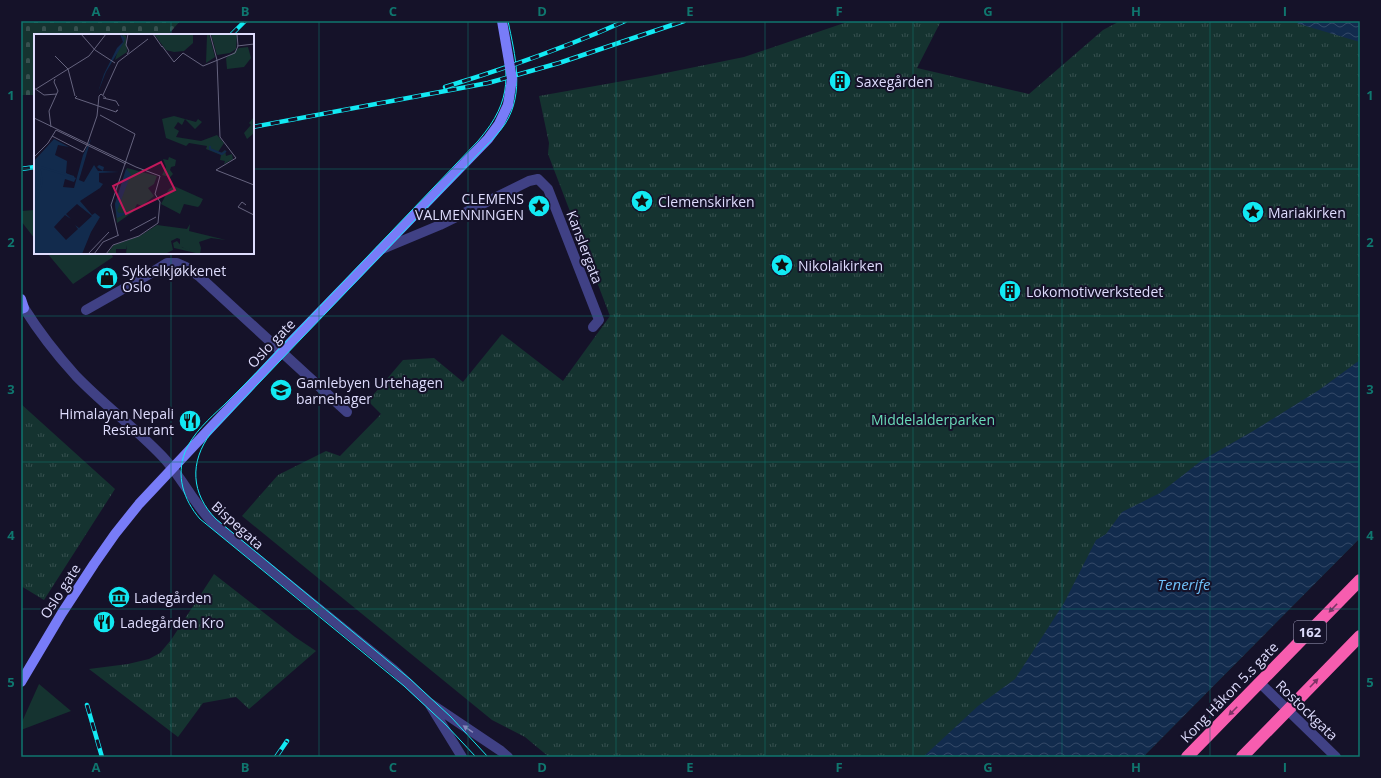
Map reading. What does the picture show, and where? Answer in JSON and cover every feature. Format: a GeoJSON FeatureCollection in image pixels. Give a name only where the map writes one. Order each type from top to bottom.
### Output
{"type":"FeatureCollection","features":[{"type":"Feature","properties":{"kind":"highway","name":"Kong Håkon 5.s gate"},"geometry":{"type":"LineString","coordinates":[[1187,757],[1360,580]]}},
{"type":"Feature","properties":{"kind":"highway","name":"162"},"geometry":{"type":"LineString","coordinates":[[1242,757],[1360,636]]}},
{"type":"Feature","properties":{"kind":"street","name":"Oslo gate"},"geometry":{"type":"LineString","coordinates":[[21,682],[62,612],[115,534],[139,504],[172,467],[281,353],[488,139],[503,117],[508,105],[512,79],[502,21]]}},
{"type":"Feature","properties":{"kind":"street","name":"Kanslergata"},"geometry":{"type":"LineString","coordinates":[[380,250],[440,225],[529,181],[538,179],[548,189],[590,298],[598,320],[593,327]]}},
{"type":"Feature","properties":{"kind":"street"},"geometry":{"type":"LineString","coordinates":[[86,310],[167,263],[177,263],[186,267],[200,277],[347,412]]}},
{"type":"Feature","properties":{"kind":"street","name":"Bispegata"},"geometry":{"type":"LineString","coordinates":[[22,305],[48,342],[77,376],[149,443],[172,467],[199,508],[213,523],[394,670],[428,702],[508,757]]}},
{"type":"Feature","properties":{"kind":"street","name":"Rostockgata"},"geometry":{"type":"LineString","coordinates":[[1260,683],[1336,757]]}},
{"type":"Feature","properties":{"kind":"street","name":"Bispegata"},"geometry":{"type":"LineString","coordinates":[[428,702],[462,757]]}},
{"type":"Feature","properties":{"kind":"green space"},"geometry":{"type":"Polygon","coordinates":[[[21,21],[180,21],[169,34],[34,34],[34,95],[21,95],[21,21]]]}},
{"type":"Feature","properties":{"kind":"green space","name":"Middelalderparken"},"geometry":{"type":"Polygon","coordinates":[[[850,21],[941,21],[917,68],[1029,94],[1103,30],[1120,21],[1360,21],[1360,538],[1143,757],[549,757],[525,737],[492,720],[242,516],[278,475],[326,451],[340,456],[381,414],[368,401],[403,360],[434,358],[463,382],[502,334],[563,381],[610,316],[548,154],[549,143],[539,96],[651,76],[744,57],[850,21]]]}},
{"type":"Feature","properties":{"kind":"green space"},"geometry":{"type":"Polygon","coordinates":[[[34,210],[34,238],[21,221],[21,211],[34,210]]]}},
{"type":"Feature","properties":{"kind":"green space"},"geometry":{"type":"Polygon","coordinates":[[[48,254],[112,254],[113,257],[73,284],[48,254]]]}},
{"type":"Feature","properties":{"kind":"green space"},"geometry":{"type":"Polygon","coordinates":[[[21,404],[115,489],[44,600],[21,586],[21,404]]]}},
{"type":"Feature","properties":{"kind":"green space"},"geometry":{"type":"Polygon","coordinates":[[[214,574],[295,637],[316,651],[249,709],[236,697],[203,703],[178,737],[89,669],[128,664],[149,659],[160,653],[171,640],[214,574]]]}},
{"type":"Feature","properties":{"kind":"green space"},"geometry":{"type":"Polygon","coordinates":[[[39,684],[71,711],[21,730],[21,724],[39,684]]]}},
{"type":"Feature","properties":{"kind":"water"},"geometry":{"type":"Polygon","coordinates":[[[1294,21],[1360,21],[1360,42],[1299,24],[1294,21]]]}},
{"type":"Feature","properties":{"kind":"water","name":"Tenerife"},"geometry":{"type":"Polygon","coordinates":[[[1360,360],[1360,538],[1143,757],[923,757],[978,706],[1015,679],[1064,603],[1096,540],[1106,534],[1122,512],[1160,493],[1201,461],[1319,390],[1360,360]]]}},
{"type":"Feature","properties":{"kind":"tram line"},"geometry":{"type":"LineString","coordinates":[[476,757],[446,725],[404,686],[200,519],[185,495],[181,478],[181,470],[182,461],[188,445],[202,427],[258,371],[423,199],[478,141],[490,126],[503,98],[506,84],[506,70],[498,21]]}},
{"type":"Feature","properties":{"kind":"tram line"},"geometry":{"type":"LineString","coordinates":[[488,757],[451,717],[410,679],[216,519],[202,499],[196,478],[196,466],[199,455],[211,433],[492,140],[505,124],[515,100],[517,87],[517,74],[508,21]]}},
{"type":"Feature","properties":{"kind":"railway"},"geometry":{"type":"LineString","coordinates":[[232,34],[245,21]]}},
{"type":"Feature","properties":{"kind":"railway"},"geometry":{"type":"LineString","coordinates":[[445,87],[536,57],[625,21]]}},
{"type":"Feature","properties":{"kind":"railway"},"geometry":{"type":"LineString","coordinates":[[254,127],[488,83],[559,63],[684,21]]}},
{"type":"Feature","properties":{"kind":"railway"},"geometry":{"type":"LineString","coordinates":[[21,169],[34,167]]}},
{"type":"Feature","properties":{"kind":"railway"},"geometry":{"type":"LineString","coordinates":[[87,705],[102,757]]}},
{"type":"Feature","properties":{"kind":"railway"},"geometry":{"type":"LineString","coordinates":[[276,757],[287,741]]}},
{"type":"Feature","properties":{"kind":"place","name":"Saxegården"},"geometry":{"type":"Point","coordinates":[840,81]}},
{"type":"Feature","properties":{"kind":"place","name":"Clemenskirken"},"geometry":{"type":"Point","coordinates":[642,201]}},
{"type":"Feature","properties":{"kind":"place","name":"CLEMENS VALMENNINGEN"},"geometry":{"type":"Point","coordinates":[539,206]}},
{"type":"Feature","properties":{"kind":"place","name":"Mariakirken"},"geometry":{"type":"Point","coordinates":[1253,212]}},
{"type":"Feature","properties":{"kind":"place","name":"Nikolaikirken"},"geometry":{"type":"Point","coordinates":[782,265]}},
{"type":"Feature","properties":{"kind":"place","name":"Sykkelkjøkkenet Oslo"},"geometry":{"type":"Point","coordinates":[107,278]}},
{"type":"Feature","properties":{"kind":"place","name":"Lokomotivverkstedet"},"geometry":{"type":"Point","coordinates":[1010,291]}},
{"type":"Feature","properties":{"kind":"place","name":"Gamlebyen Urtehagen barnehager"},"geometry":{"type":"Point","coordinates":[281,390]}},
{"type":"Feature","properties":{"kind":"place","name":"Himalayan Nepali Restaurant"},"geometry":{"type":"Point","coordinates":[190,421]}},
{"type":"Feature","properties":{"kind":"place","name":"Ladegården"},"geometry":{"type":"Point","coordinates":[119,597]}},
{"type":"Feature","properties":{"kind":"place","name":"Ladegården Kro"},"geometry":{"type":"Point","coordinates":[104,622]}}]}
